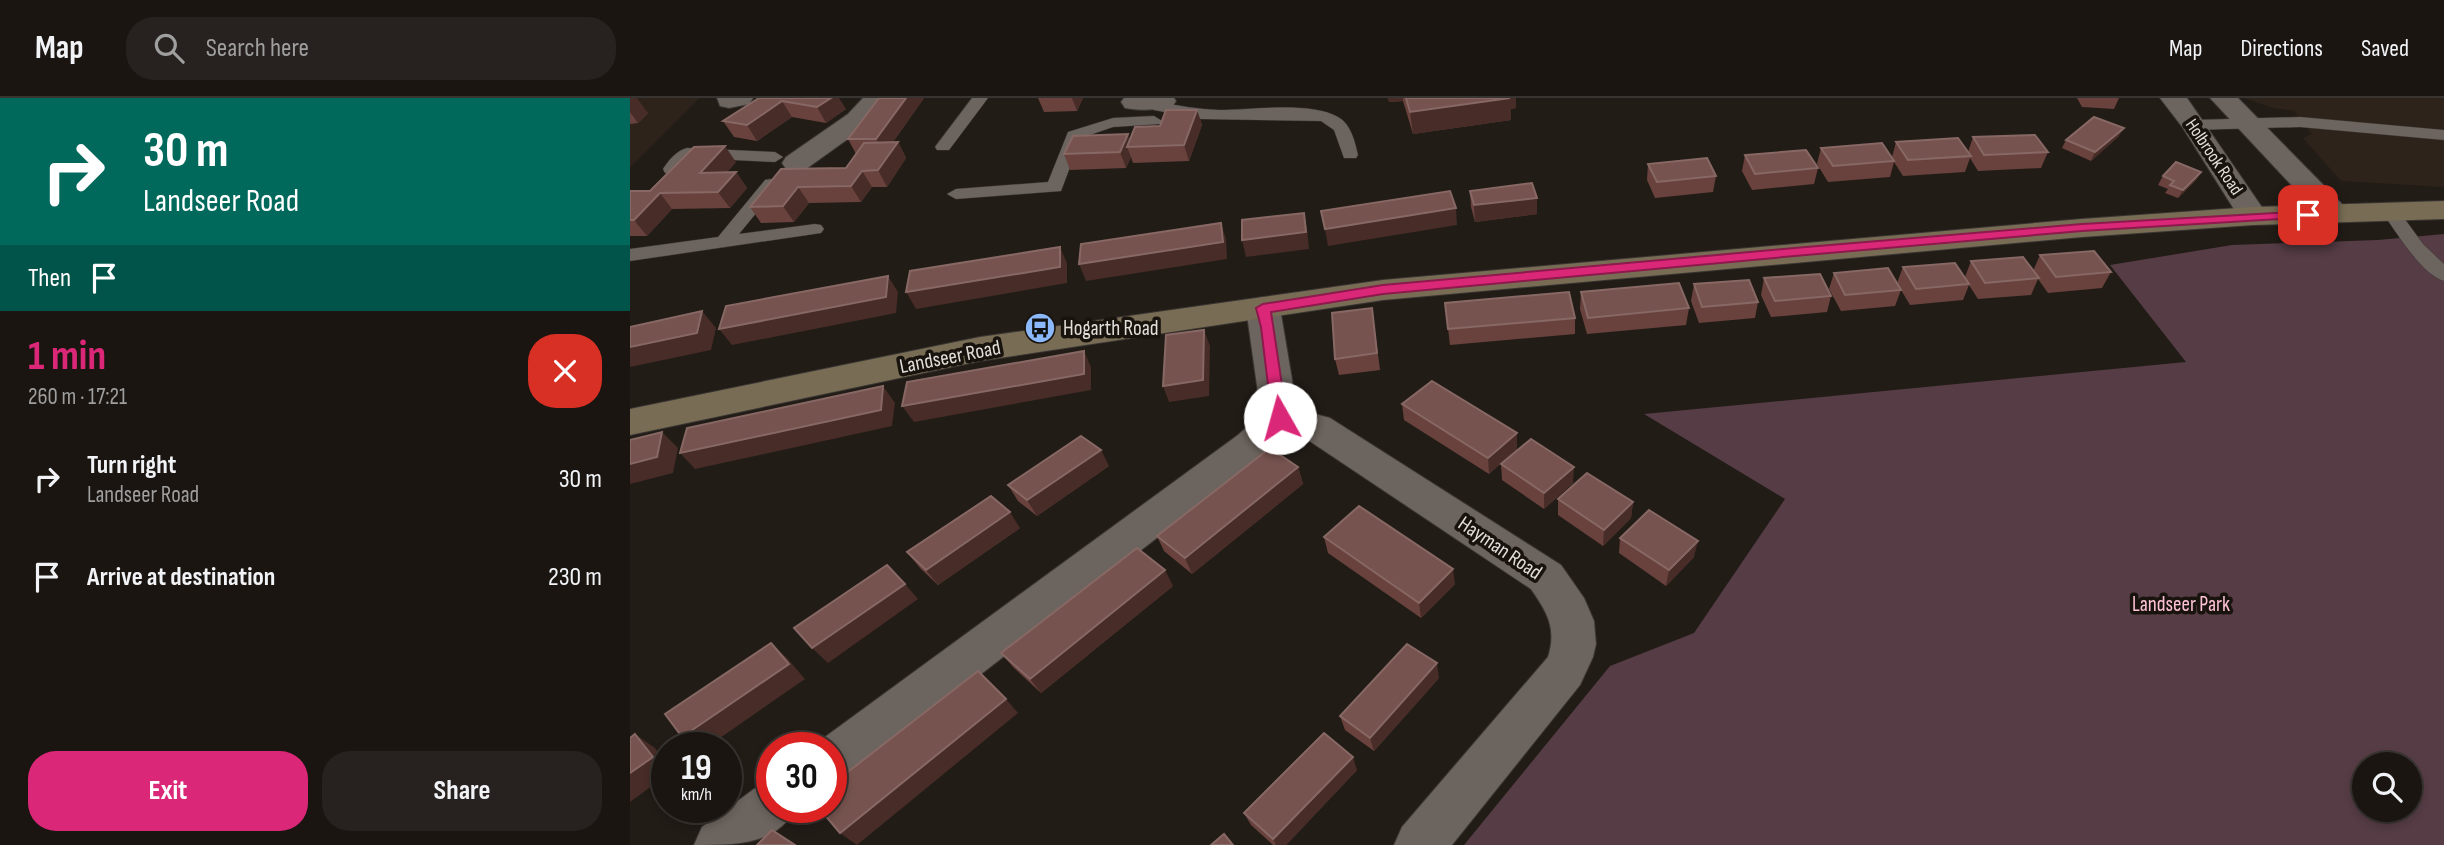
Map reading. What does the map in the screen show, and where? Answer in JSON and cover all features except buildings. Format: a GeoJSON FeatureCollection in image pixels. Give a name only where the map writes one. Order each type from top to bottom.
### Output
{"type":"FeatureCollection","features":[{"type":"Feature","properties":{"kind":"street"},"geometry":{"type":"LineString","coordinates":[[798,163],[857,120],[877,98]]}},
{"type":"Feature","properties":{"kind":"street","name":"Holbrook Road"},"geometry":{"type":"LineString","coordinates":[[2173,98],[2194,125],[2253,216]]}},
{"type":"Feature","properties":{"kind":"street","name":"Holbrook Road"},"geometry":{"type":"LineString","coordinates":[[2223,98],[2245,124],[2335,214]]}},
{"type":"Feature","properties":{"kind":"street","name":"Landseer Road"},"geometry":{"type":"LineString","coordinates":[[630,422],[980,349],[1383,290],[1868,246],[2253,216],[2444,210]]}},
{"type":"Feature","properties":{"kind":"street"},"geometry":{"type":"LineString","coordinates":[[847,749],[1251,445],[1280,418],[1263,308]]}},
{"type":"Feature","properties":{"kind":"street","name":"Hayman Road"},"geometry":{"type":"LineString","coordinates":[[1280,418],[1317,428],[1546,577],[1571,611],[1574,651],[1564,671],[1420,845]]}},
{"type":"Feature","properties":{"kind":"street"},"geometry":{"type":"LineString","coordinates":[[720,845],[756,818]]}},
{"type":"Feature","properties":{"kind":"lane"},"geometry":{"type":"LineString","coordinates":[[943,147],[980,98]]}},
{"type":"Feature","properties":{"kind":"lane"},"geometry":{"type":"LineString","coordinates":[[956,194],[1055,187],[1074,135],[1090,126],[1120,120],[1155,106],[1213,115],[1317,113],[1333,120],[1342,129],[1350,155]]}},
{"type":"Feature","properties":{"kind":"lane"},"geometry":{"type":"LineString","coordinates":[[2194,125],[2301,122],[2444,135]]}},
{"type":"Feature","properties":{"kind":"lane"},"geometry":{"type":"LineString","coordinates":[[671,169],[687,153],[798,163]]}},
{"type":"Feature","properties":{"kind":"lane"},"geometry":{"type":"LineString","coordinates":[[724,241],[777,177],[798,163]]}},
{"type":"Feature","properties":{"kind":"lane"},"geometry":{"type":"LineString","coordinates":[[2390,211],[2417,248],[2444,275]]}},
{"type":"Feature","properties":{"kind":"lane"},"geometry":{"type":"LineString","coordinates":[[630,255],[815,229]]}},
{"type":"Feature","properties":{"kind":"shaded area"},"geometry":{"type":"Polygon","coordinates":[[[630,98],[699,98],[630,167],[630,98]]]}},
{"type":"Feature","properties":{"kind":"shaded area"},"geometry":{"type":"Polygon","coordinates":[[[2244,98],[2444,98],[2444,187],[2341,181],[2303,138],[2312,134],[2294,111],[2273,108],[2244,98]]]}},
{"type":"Feature","properties":{"kind":"green space","name":"Landseer Park"},"geometry":{"type":"Polygon","coordinates":[[[2444,234],[2444,845],[1464,845],[1610,666],[1694,633],[1785,499],[1644,414],[2186,362],[2110,265],[2232,245],[2378,240],[2444,234]]]}},
{"type":"Feature","properties":{"kind":"place","name":"Hogarth Road"},"geometry":{"type":"Point","coordinates":[1040,328]}},
{"type":"Feature","properties":{"kind":"route"},"geometry":{"type":"LineString","coordinates":[[1280,418],[1263,308],[1383,290],[1806,251],[2082,228],[2253,216],[2308,215]]}}]}
